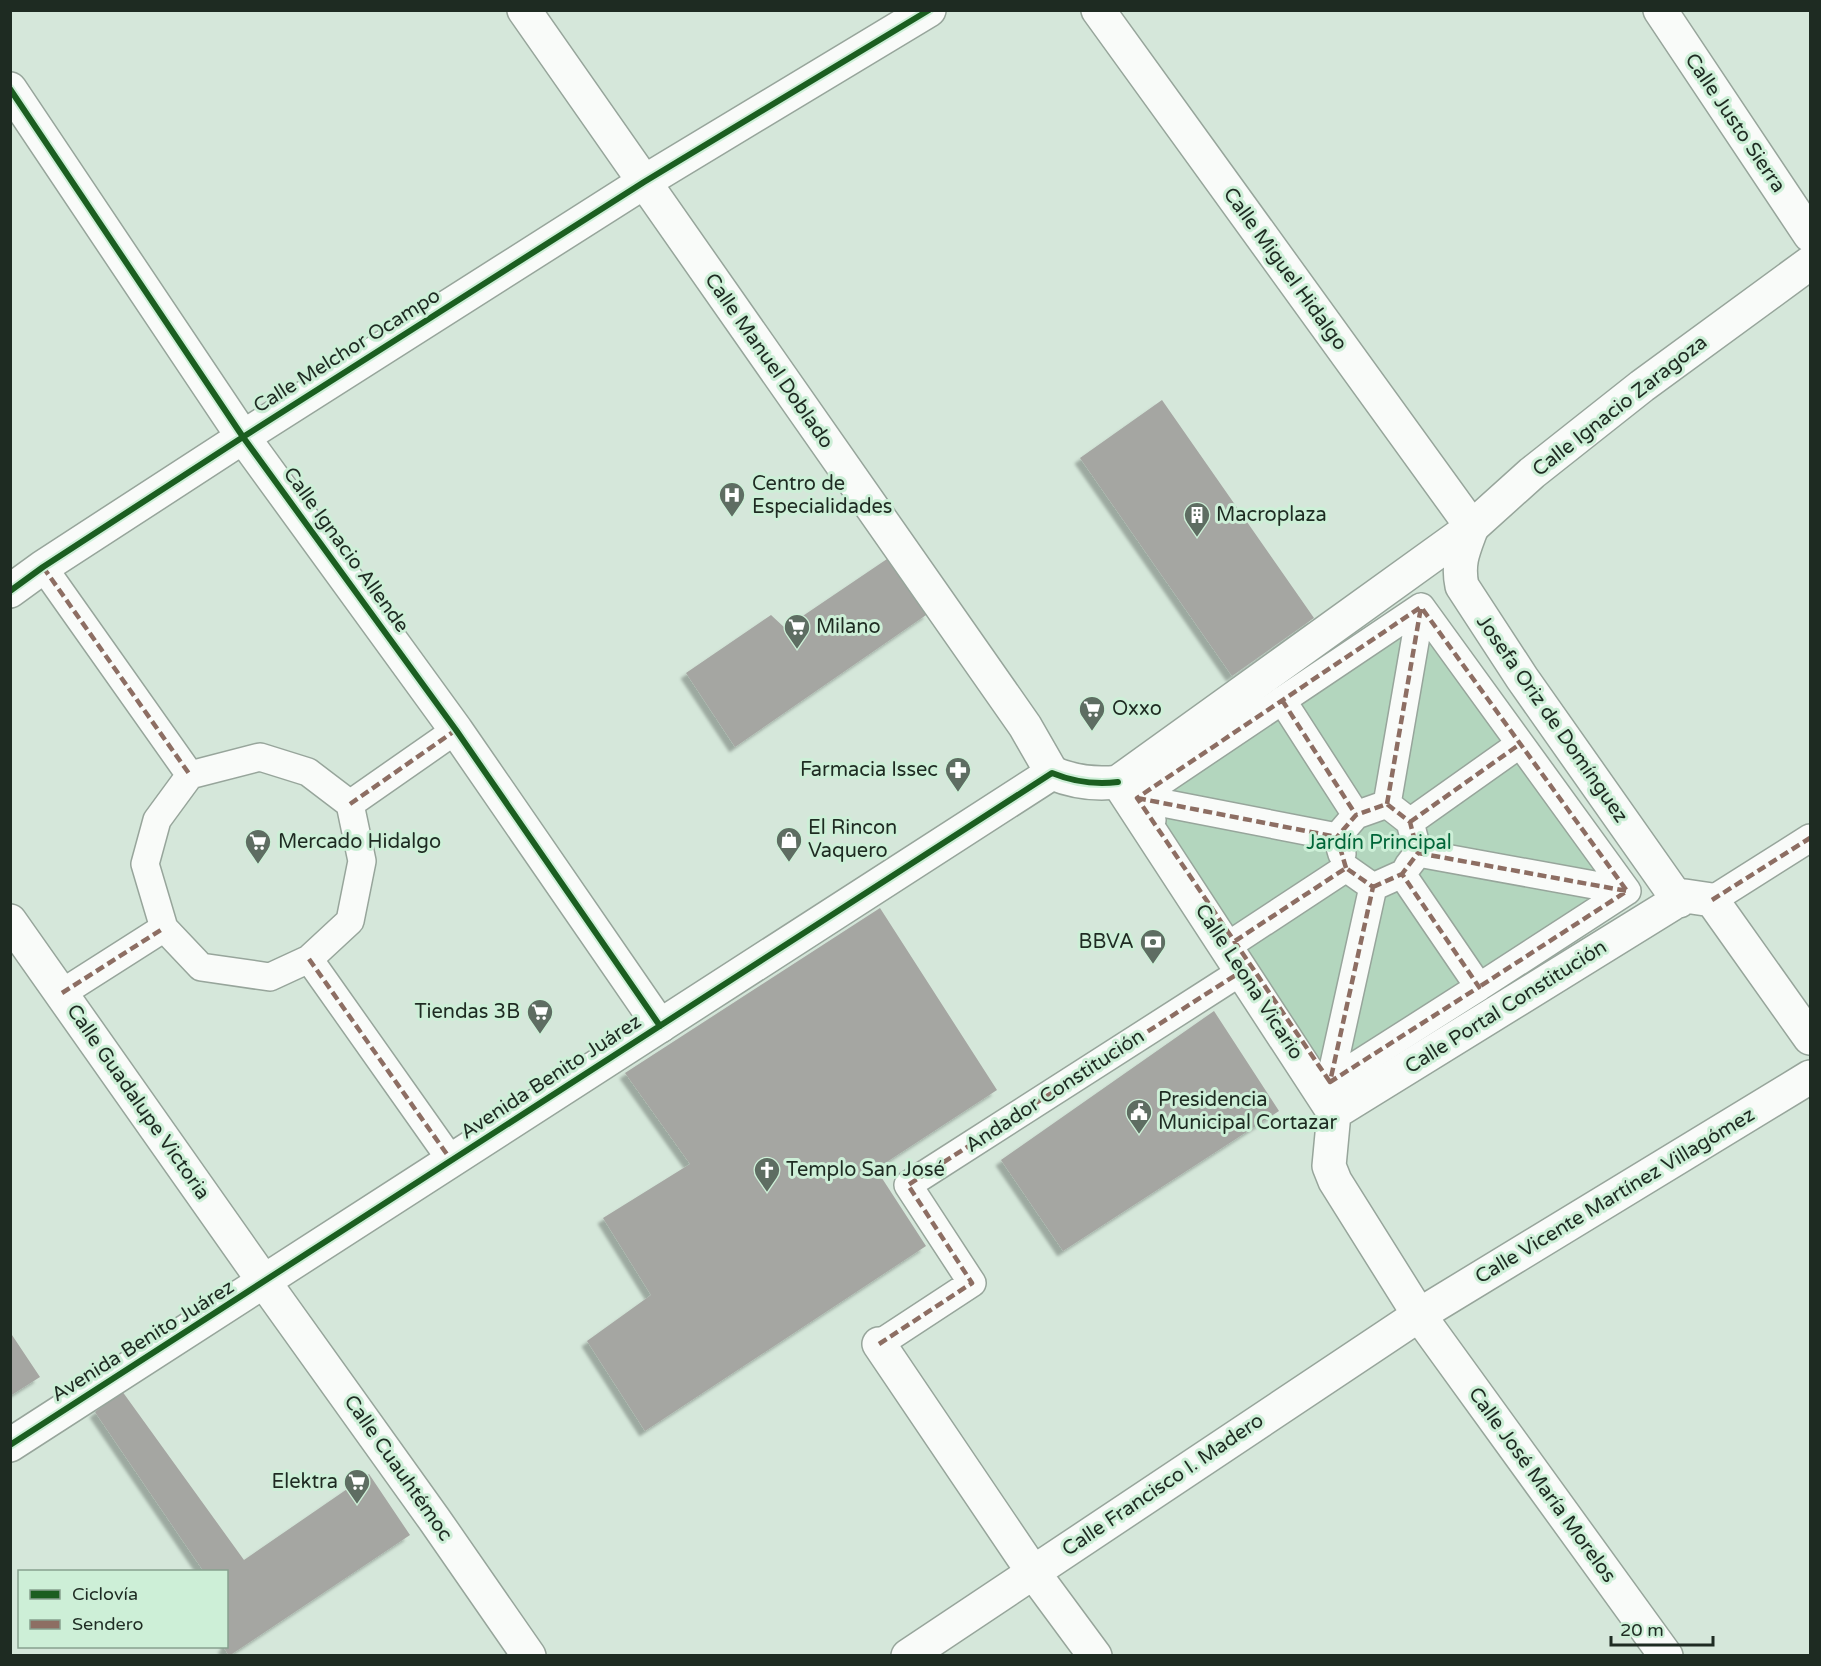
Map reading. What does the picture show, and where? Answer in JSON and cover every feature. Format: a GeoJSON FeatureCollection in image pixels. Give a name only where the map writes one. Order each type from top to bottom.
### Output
{"type":"FeatureCollection","features":[{"type":"Feature","properties":{"kind":"street","name":"Calle Manuel Doblado"},"geometry":{"type":"LineString","coordinates":[[524,10],[1025,726],[1052,773]]}},
{"type":"Feature","properties":{"kind":"street","name":"Calle Melchor Ocampo"},"geometry":{"type":"LineString","coordinates":[[10,591],[243,436],[644,182],[929,10]]}},
{"type":"Feature","properties":{"kind":"street","name":"Calle Miguel Hidalgo"},"geometry":{"type":"LineString","coordinates":[[1098,10],[1472,527]]}},
{"type":"Feature","properties":{"kind":"street","name":"Calle Justo Sierra"},"geometry":{"type":"LineString","coordinates":[[1660,10],[1810,235]]}},
{"type":"Feature","properties":{"kind":"street","name":"Calle Ignacio Allende"},"geometry":{"type":"LineString","coordinates":[[10,90],[243,436],[456,730],[660,1026]]}},
{"type":"Feature","properties":{"kind":"street","name":"Calle Ignacio Zaragoza"},"geometry":{"type":"LineString","coordinates":[[1127,790],[1472,527],[1532,473],[1642,386],[1810,263]]}},
{"type":"Feature","properties":{"kind":"street","name":"Josefa Oriz de Domínguez"},"geometry":{"type":"LineString","coordinates":[[1472,527],[1460,563],[1462,586],[1522,678],[1679,901]]}},
{"type":"Feature","properties":{"kind":"street"},"geometry":{"type":"LineString","coordinates":[[43,567],[190,775]]}},
{"type":"Feature","properties":{"kind":"street"},"geometry":{"type":"LineString","coordinates":[[1127,790],[1282,700],[1421,607]]}},
{"type":"Feature","properties":{"kind":"street"},"geometry":{"type":"LineString","coordinates":[[1421,607],[1627,891]]}},
{"type":"Feature","properties":{"kind":"street"},"geometry":{"type":"LineString","coordinates":[[1387,804],[1421,607]]}},
{"type":"Feature","properties":{"kind":"street"},"geometry":{"type":"LineString","coordinates":[[1282,700],[1356,815]]}},
{"type":"Feature","properties":{"kind":"street"},"geometry":{"type":"LineString","coordinates":[[350,804],[456,730]]}},
{"type":"Feature","properties":{"kind":"street"},"geometry":{"type":"LineString","coordinates":[[1410,822],[1520,744]]}},
{"type":"Feature","properties":{"kind":"street"},"geometry":{"type":"LineString","coordinates":[[260,758],[308,772],[350,804],[363,861],[350,921],[309,959],[270,977],[201,967],[164,927],[145,864],[157,820],[190,775],[260,758]]}},
{"type":"Feature","properties":{"kind":"street"},"geometry":{"type":"LineString","coordinates":[[1052,773],[1068,780],[1100,784],[1336,837]]}},
{"type":"Feature","properties":{"kind":"street","name":"Avenida Benito Juárez"},"geometry":{"type":"LineString","coordinates":[[10,1445],[265,1283],[451,1160],[1052,773]]}},
{"type":"Feature","properties":{"kind":"street","name":"Calle Leona Vicario"},"geometry":{"type":"LineString","coordinates":[[1127,790],[1332,1098]]}},
{"type":"Feature","properties":{"kind":"street"},"geometry":{"type":"LineString","coordinates":[[1336,837],[1356,815],[1387,804]]}},
{"type":"Feature","properties":{"kind":"street"},"geometry":{"type":"LineString","coordinates":[[1387,804],[1410,822]]}},
{"type":"Feature","properties":{"kind":"street"},"geometry":{"type":"LineString","coordinates":[[1410,822],[1410,864],[1479,987]]}},
{"type":"Feature","properties":{"kind":"street"},"geometry":{"type":"LineString","coordinates":[[1336,837],[1346,868],[1373,887]]}},
{"type":"Feature","properties":{"kind":"street"},"geometry":{"type":"LineString","coordinates":[[1679,901],[1685,896],[1712,900],[1810,838]]}},
{"type":"Feature","properties":{"kind":"street"},"geometry":{"type":"LineString","coordinates":[[1419,1315],[1335,1181],[1329,1166],[1332,1098],[1373,887],[1410,864],[1627,891]]}},
{"type":"Feature","properties":{"kind":"street"},"geometry":{"type":"LineString","coordinates":[[1239,956],[1346,868]]}},
{"type":"Feature","properties":{"kind":"street"},"geometry":{"type":"LineString","coordinates":[[1332,1098],[1479,987],[1627,891]]}},
{"type":"Feature","properties":{"kind":"street"},"geometry":{"type":"LineString","coordinates":[[1712,900],[1810,1038]]}},
{"type":"Feature","properties":{"kind":"street","name":"Calle Portal Constitución"},"geometry":{"type":"LineString","coordinates":[[1332,1098],[1679,901]]}},
{"type":"Feature","properties":{"kind":"street","name":"Calle Guadalupe Victoria"},"geometry":{"type":"LineString","coordinates":[[10,921],[265,1283]]}},
{"type":"Feature","properties":{"kind":"street"},"geometry":{"type":"LineString","coordinates":[[62,993],[164,927]]}},
{"type":"Feature","properties":{"kind":"street","name":"Andador Constitución"},"geometry":{"type":"LineString","coordinates":[[879,1344],[972,1283],[908,1185],[1239,956]]}},
{"type":"Feature","properties":{"kind":"street"},"geometry":{"type":"LineString","coordinates":[[309,959],[451,1160]]}},
{"type":"Feature","properties":{"kind":"street","name":"Calle Vicente Martínez Villagómez"},"geometry":{"type":"LineString","coordinates":[[1419,1315],[1810,1077]]}},
{"type":"Feature","properties":{"kind":"street","name":"Calle Cuauhtémoc"},"geometry":{"type":"LineString","coordinates":[[265,1283],[435,1519],[529,1656]]}},
{"type":"Feature","properties":{"kind":"street","name":"Calle Francisco I. Madero"},"geometry":{"type":"LineString","coordinates":[[908,1656],[1419,1315]]}},
{"type":"Feature","properties":{"kind":"street","name":"Calle José María Morelos"},"geometry":{"type":"LineString","coordinates":[[1419,1315],[1666,1656]]}},
{"type":"Feature","properties":{"kind":"street"},"geometry":{"type":"LineString","coordinates":[[879,1344],[1033,1572],[1095,1656]]}},
{"type":"Feature","properties":{"kind":"green space","name":"Jardín Principal"},"geometry":{"type":"Polygon","coordinates":[[[1421,607],[1627,891],[1330,1082],[1137,798],[1421,607]]]}},
{"type":"Feature","properties":{"kind":"building","name":"Macroplaza"},"geometry":{"type":"Polygon","coordinates":[[[1162,400],[1314,618],[1232,676],[1080,458],[1162,400]]]}},
{"type":"Feature","properties":{"kind":"building","name":"Milano"},"geometry":{"type":"Polygon","coordinates":[[[890,557],[929,613],[735,747],[686,673],[771,615],[785,628],[890,557]]]}},
{"type":"Feature","properties":{"kind":"building","name":"Templo San José"},"geometry":{"type":"Polygon","coordinates":[[[880,908],[997,1090],[876,1169],[926,1246],[645,1431],[587,1341],[651,1295],[603,1218],[690,1164],[625,1073],[880,908]]]}},
{"type":"Feature","properties":{"kind":"building","name":"Presidencia Municipal Cortazar"},"geometry":{"type":"Polygon","coordinates":[[[1214,1011],[1279,1111],[1063,1251],[1001,1160],[1214,1011]]]}},
{"type":"Feature","properties":{"kind":"building"},"geometry":{"type":"Polygon","coordinates":[[[10,1332],[40,1377],[10,1396],[10,1332]]]}},
{"type":"Feature","properties":{"kind":"building","name":"Elektra"},"geometry":{"type":"Polygon","coordinates":[[[122,1391],[244,1560],[369,1474],[410,1535],[229,1656],[224,1648],[228,1648],[228,1570],[203,1570],[95,1412],[122,1391]]]}},
{"type":"Feature","properties":{"kind":"marked path"},"geometry":{"type":"LineString","coordinates":[[43,567],[190,775]]}},
{"type":"Feature","properties":{"kind":"marked path"},"geometry":{"type":"LineString","coordinates":[[1387,804],[1421,607]]}},
{"type":"Feature","properties":{"kind":"marked path"},"geometry":{"type":"LineString","coordinates":[[1330,1082],[1137,798],[1421,607],[1627,891],[1479,987]]}},
{"type":"Feature","properties":{"kind":"marked path"},"geometry":{"type":"LineString","coordinates":[[1282,700],[1356,815]]}},
{"type":"Feature","properties":{"kind":"marked path"},"geometry":{"type":"LineString","coordinates":[[350,804],[456,730]]}},
{"type":"Feature","properties":{"kind":"marked path"},"geometry":{"type":"LineString","coordinates":[[1410,822],[1520,744]]}},
{"type":"Feature","properties":{"kind":"marked path"},"geometry":{"type":"LineString","coordinates":[[1137,798],[1337,837]]}},
{"type":"Feature","properties":{"kind":"marked path"},"geometry":{"type":"LineString","coordinates":[[1346,868],[1337,837],[1356,815],[1387,804],[1410,822],[1418,853],[1402,874]]}},
{"type":"Feature","properties":{"kind":"marked path"},"geometry":{"type":"LineString","coordinates":[[1712,900],[1810,838]]}},
{"type":"Feature","properties":{"kind":"marked path"},"geometry":{"type":"LineString","coordinates":[[1418,853],[1627,891]]}},
{"type":"Feature","properties":{"kind":"marked path"},"geometry":{"type":"LineString","coordinates":[[1235,941],[1346,868],[1373,887],[1330,1082],[1479,987],[1402,874],[1373,887]]}},
{"type":"Feature","properties":{"kind":"marked path"},"geometry":{"type":"LineString","coordinates":[[62,993],[164,928]]}},
{"type":"Feature","properties":{"kind":"marked path"},"geometry":{"type":"LineString","coordinates":[[309,959],[451,1160]]}},
{"type":"Feature","properties":{"kind":"marked path"},"geometry":{"type":"LineString","coordinates":[[879,1344],[972,1283],[908,1185],[1242,971]]}},
{"type":"Feature","properties":{"kind":"cycle path"},"geometry":{"type":"LineString","coordinates":[[10,591],[43,567],[243,437],[644,182],[929,10]]}},
{"type":"Feature","properties":{"kind":"cycle path"},"geometry":{"type":"LineString","coordinates":[[10,89],[243,437],[456,730],[660,1026]]}},
{"type":"Feature","properties":{"kind":"cycle path"},"geometry":{"type":"LineString","coordinates":[[10,1445],[1052,773],[1084,782],[1118,782]]}},
{"type":"Feature","properties":{"kind":"place","name":"Centro de Especialidades"},"geometry":{"type":"Point","coordinates":[732,518]}},
{"type":"Feature","properties":{"kind":"place","name":"Macroplaza"},"geometry":{"type":"Point","coordinates":[1197,538]}},
{"type":"Feature","properties":{"kind":"place","name":"Milano"},"geometry":{"type":"Point","coordinates":[797,650]}},
{"type":"Feature","properties":{"kind":"place","name":"Oxxo"},"geometry":{"type":"Point","coordinates":[1092,732]}},
{"type":"Feature","properties":{"kind":"place","name":"Farmacia Issec"},"geometry":{"type":"Point","coordinates":[958,793]}},
{"type":"Feature","properties":{"kind":"place","name":"El Rincon Vaquero"},"geometry":{"type":"Point","coordinates":[789,863]}},
{"type":"Feature","properties":{"kind":"place","name":"Mercado Hidalgo"},"geometry":{"type":"Point","coordinates":[258,865]}},
{"type":"Feature","properties":{"kind":"place","name":"BBVA"},"geometry":{"type":"Point","coordinates":[1153,965]}},
{"type":"Feature","properties":{"kind":"place","name":"Tiendas 3B"},"geometry":{"type":"Point","coordinates":[540,1035]}},
{"type":"Feature","properties":{"kind":"place","name":"Presidencia Municipal Cortazar"},"geometry":{"type":"Point","coordinates":[1139,1135]}},
{"type":"Feature","properties":{"kind":"place","name":"Templo San José"},"geometry":{"type":"Point","coordinates":[767,1193]}},
{"type":"Feature","properties":{"kind":"place","name":"Elektra"},"geometry":{"type":"Point","coordinates":[357,1505]}}]}
